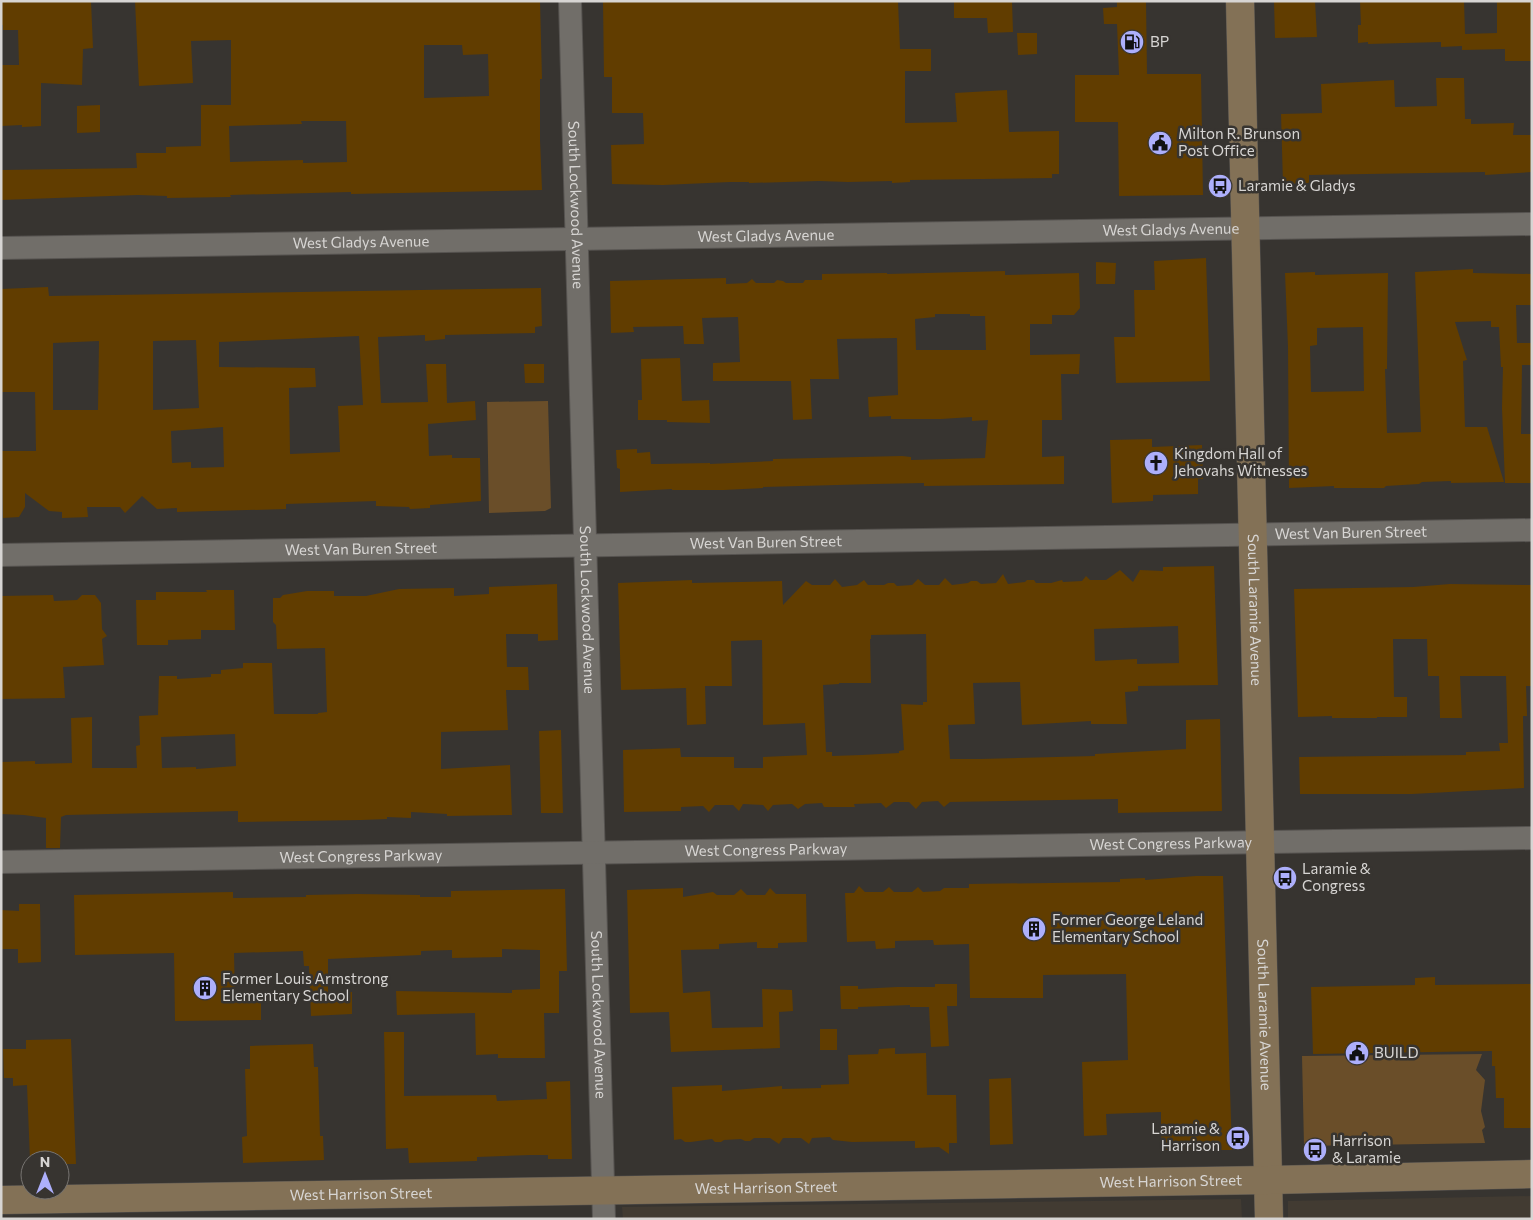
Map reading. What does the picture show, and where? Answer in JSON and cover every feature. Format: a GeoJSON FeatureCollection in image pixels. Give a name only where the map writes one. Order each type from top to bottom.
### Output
{"type":"FeatureCollection","features":[{"type":"Feature","properties":{"kind":"street","name":"South Lockwood Avenue"},"geometry":{"type":"LineString","coordinates":[[570,1],[604,1219]]}},
{"type":"Feature","properties":{"kind":"street","name":"South Laramie Avenue"},"geometry":{"type":"LineString","coordinates":[[1240,1],[1269,1219]]}},
{"type":"Feature","properties":{"kind":"street","name":"West Gladys Avenue"},"geometry":{"type":"LineString","coordinates":[[1,248],[1532,224]]}},
{"type":"Feature","properties":{"kind":"street","name":"West Van Buren Street"},"geometry":{"type":"LineString","coordinates":[[1,555],[1532,530]]}},
{"type":"Feature","properties":{"kind":"street","name":"West Congress Parkway"},"geometry":{"type":"LineString","coordinates":[[1,862],[1532,838]]}},
{"type":"Feature","properties":{"kind":"street","name":"West Harrison Street"},"geometry":{"type":"LineString","coordinates":[[1,1200],[1268,1180],[1532,1174]]}},
{"type":"Feature","properties":{"kind":"shaded area"},"geometry":{"type":"Polygon","coordinates":[[[548,401],[551,508],[545,511],[489,513],[487,402],[548,401]]]}},
{"type":"Feature","properties":{"kind":"shaded area"},"geometry":{"type":"Polygon","coordinates":[[[1482,1054],[1476,1070],[1485,1080],[1481,1111],[1485,1127],[1482,1130],[1485,1143],[1304,1146],[1302,1056],[1482,1054]]]}},
{"type":"Feature","properties":{"kind":"shaded area"},"geometry":{"type":"Polygon","coordinates":[[[1532,1196],[1532,1219],[1288,1219],[1288,1201],[1532,1196]]]}},
{"type":"Feature","properties":{"kind":"shaded area"},"geometry":{"type":"Polygon","coordinates":[[[1241,1199],[1242,1219],[623,1219],[622,1207],[1241,1199]]]}},
{"type":"Feature","properties":{"kind":"building"},"geometry":{"type":"Polygon","coordinates":[[[1,1],[91,1],[93,48],[83,49],[82,85],[41,83],[41,126],[1,126],[1,65],[19,65],[18,30],[3,30],[3,25],[1,25],[1,1]]]}},
{"type":"Feature","properties":{"kind":"building"},"geometry":{"type":"Polygon","coordinates":[[[135,1],[540,1],[542,190],[351,194],[351,192],[167,198],[167,196],[138,195],[1,200],[1,170],[137,168],[136,153],[166,153],[166,147],[201,146],[201,105],[231,105],[231,40],[191,41],[193,83],[139,86],[135,1]],[[424,45],[424,98],[489,96],[488,54],[463,55],[462,45],[424,45]],[[301,121],[302,124],[229,126],[230,162],[303,160],[303,163],[347,162],[346,121],[301,121]]]}},
{"type":"Feature","properties":{"kind":"building"},"geometry":{"type":"Polygon","coordinates":[[[603,1],[898,1],[900,49],[931,49],[931,71],[905,71],[905,123],[957,122],[955,93],[1007,90],[1009,132],[1059,131],[1059,174],[1052,174],[1052,178],[910,180],[910,182],[892,183],[892,181],[819,181],[663,185],[612,184],[611,145],[644,144],[643,113],[612,113],[612,77],[604,77],[603,1]]]}},
{"type":"Feature","properties":{"kind":"building"},"geometry":{"type":"Polygon","coordinates":[[[954,1],[1012,1],[1013,32],[988,33],[987,18],[954,18],[954,1]]]}},
{"type":"Feature","properties":{"kind":"building","name":"Milton R. Brunson Post Office"},"geometry":{"type":"Polygon","coordinates":[[[1117,1],[1146,1],[1147,74],[1201,74],[1203,195],[1119,196],[1118,122],[1075,122],[1075,75],[1119,75],[1117,24],[1104,24],[1103,8],[1117,7],[1117,1]]]}},
{"type":"Feature","properties":{"kind":"building"},"geometry":{"type":"Polygon","coordinates":[[[1274,1],[1315,1],[1317,37],[1275,38],[1274,1]]]}},
{"type":"Feature","properties":{"kind":"building"},"geometry":{"type":"Polygon","coordinates":[[[1360,1],[1464,1],[1465,34],[1497,33],[1497,1],[1532,1],[1532,61],[1505,61],[1505,49],[1462,50],[1462,46],[1441,47],[1441,42],[1358,43],[1358,25],[1361,25],[1360,1]]]}},
{"type":"Feature","properties":{"kind":"building"},"geometry":{"type":"Polygon","coordinates":[[[1017,33],[1037,33],[1037,54],[1018,55],[1017,33]]]}},
{"type":"Feature","properties":{"kind":"building"},"geometry":{"type":"Polygon","coordinates":[[[1436,78],[1464,78],[1465,119],[1471,119],[1471,124],[1514,123],[1513,135],[1532,135],[1532,172],[1485,175],[1485,172],[1309,175],[1309,183],[1283,184],[1281,114],[1322,113],[1321,84],[1394,80],[1395,107],[1437,106],[1436,78]]]}},
{"type":"Feature","properties":{"kind":"building"},"geometry":{"type":"Polygon","coordinates":[[[100,105],[100,132],[77,133],[77,106],[100,105]]]}},
{"type":"Feature","properties":{"kind":"building"},"geometry":{"type":"Polygon","coordinates":[[[1206,258],[1210,381],[1116,383],[1114,337],[1135,337],[1134,290],[1155,290],[1154,261],[1206,258]]]}},
{"type":"Feature","properties":{"kind":"building"},"geometry":{"type":"Polygon","coordinates":[[[1096,262],[1116,263],[1115,284],[1096,284],[1096,262]]]}},
{"type":"Feature","properties":{"kind":"building"},"geometry":{"type":"Polygon","coordinates":[[[1473,269],[1473,273],[1532,274],[1532,305],[1516,305],[1517,343],[1532,343],[1532,365],[1522,365],[1521,434],[1532,434],[1532,483],[1505,483],[1502,408],[1503,367],[1501,367],[1499,327],[1491,327],[1491,321],[1455,322],[1467,360],[1463,361],[1465,427],[1487,427],[1504,482],[1422,482],[1419,484],[1386,486],[1384,488],[1334,488],[1334,486],[1289,488],[1288,347],[1285,273],[1315,272],[1315,275],[1388,273],[1387,369],[1385,369],[1387,433],[1421,432],[1415,272],[1473,269]],[[1363,327],[1317,328],[1317,345],[1310,346],[1311,392],[1364,391],[1363,327]]]}},
{"type":"Feature","properties":{"kind":"building"},"geometry":{"type":"Polygon","coordinates":[[[1005,271],[1005,275],[1079,273],[1080,308],[1074,315],[1052,315],[1052,324],[1030,324],[1030,355],[1080,354],[1079,374],[1061,374],[1062,420],[1042,420],[1042,457],[1064,456],[1064,484],[924,486],[924,483],[620,492],[620,469],[617,468],[616,450],[637,449],[637,453],[650,452],[651,464],[710,464],[773,461],[773,459],[902,456],[911,457],[911,460],[985,458],[988,420],[972,421],[972,417],[891,419],[891,416],[869,417],[868,397],[898,395],[897,338],[837,339],[839,379],[810,379],[812,419],[793,420],[791,381],[713,381],[713,363],[740,362],[738,317],[702,318],[704,344],[684,344],[683,326],[633,327],[634,332],[611,333],[610,281],[726,278],[726,284],[747,283],[752,279],[756,283],[774,283],[777,280],[786,283],[803,283],[805,280],[822,280],[822,274],[1005,271]],[[935,314],[935,317],[915,319],[916,350],[986,350],[985,316],[970,316],[970,314],[935,314]]]}},
{"type":"Feature","properties":{"kind":"building"},"geometry":{"type":"Polygon","coordinates":[[[48,287],[49,296],[541,288],[542,326],[535,327],[535,333],[445,335],[445,339],[425,341],[425,335],[378,337],[381,403],[428,402],[426,364],[446,364],[447,403],[475,401],[476,420],[428,424],[429,456],[452,455],[452,458],[480,458],[481,501],[430,505],[430,508],[410,509],[409,507],[376,506],[376,501],[286,504],[286,509],[177,512],[177,508],[157,509],[142,496],[125,513],[120,507],[87,507],[88,517],[62,518],[62,512],[49,511],[25,493],[25,507],[19,517],[3,518],[1,451],[36,451],[35,392],[1,392],[1,289],[48,287]],[[359,336],[219,342],[219,367],[315,368],[316,387],[289,388],[290,454],[340,452],[338,406],[363,405],[359,336]],[[196,340],[153,341],[153,410],[199,408],[196,340]],[[99,341],[53,343],[53,410],[98,410],[99,341]],[[223,427],[171,431],[172,463],[191,462],[191,468],[224,467],[223,427]]]}},
{"type":"Feature","properties":{"kind":"building"},"geometry":{"type":"Polygon","coordinates":[[[680,358],[682,401],[709,400],[710,423],[638,420],[638,400],[642,400],[641,359],[680,358]]]}},
{"type":"Feature","properties":{"kind":"building"},"geometry":{"type":"Polygon","coordinates":[[[524,364],[544,364],[544,383],[525,383],[524,364]]]}},
{"type":"Feature","properties":{"kind":"building","name":"Kingdom Hall of Jehovahs Witnesses"},"geometry":{"type":"Polygon","coordinates":[[[1152,439],[1152,447],[1202,445],[1203,479],[1198,479],[1198,494],[1153,495],[1153,501],[1112,503],[1110,440],[1152,439]]]}},
{"type":"Feature","properties":{"kind":"building"},"geometry":{"type":"Polygon","coordinates":[[[1214,566],[1218,685],[1138,686],[1138,691],[1125,692],[1127,724],[1091,724],[1091,721],[1022,725],[1020,682],[973,683],[975,724],[948,725],[950,759],[1095,756],[1095,754],[1186,749],[1186,720],[1220,719],[1222,811],[1118,813],[1118,799],[950,802],[944,807],[938,801],[922,802],[916,809],[909,802],[894,802],[886,808],[881,803],[854,804],[855,807],[824,807],[822,803],[805,804],[798,809],[792,804],[773,805],[768,811],[763,805],[743,804],[739,811],[733,805],[715,805],[709,812],[703,806],[681,807],[681,811],[624,812],[623,750],[680,748],[681,757],[734,757],[734,768],[763,768],[763,757],[807,755],[805,723],[763,725],[762,640],[731,641],[732,686],[705,686],[706,724],[687,725],[686,688],[621,690],[618,583],[692,580],[692,583],[782,581],[783,605],[806,581],[812,585],[830,585],[835,579],[842,587],[857,585],[864,580],[868,585],[894,583],[897,586],[912,585],[918,579],[925,585],[939,585],[945,578],[952,585],[971,581],[977,581],[981,584],[996,583],[1003,574],[1008,584],[1025,582],[1027,580],[1034,580],[1036,583],[1051,583],[1062,580],[1063,582],[1082,581],[1086,576],[1090,580],[1106,580],[1120,570],[1133,582],[1140,570],[1163,571],[1163,567],[1214,566]],[[1178,626],[1094,629],[1095,661],[1137,659],[1137,664],[1179,663],[1178,626]],[[926,634],[871,635],[871,683],[823,685],[826,752],[832,752],[832,756],[899,753],[899,751],[904,750],[901,704],[923,705],[923,702],[927,702],[926,634]]]}},
{"type":"Feature","properties":{"kind":"building"},"geometry":{"type":"Polygon","coordinates":[[[557,584],[558,640],[538,641],[538,634],[506,634],[507,667],[528,667],[529,690],[506,690],[508,730],[441,732],[441,769],[510,765],[512,815],[447,816],[447,814],[411,812],[411,818],[387,817],[387,819],[361,820],[238,822],[238,811],[66,815],[61,817],[60,848],[46,848],[46,818],[1,814],[1,762],[35,761],[35,764],[72,763],[71,718],[92,717],[92,768],[137,768],[136,746],[140,745],[139,716],[158,715],[159,676],[177,676],[177,679],[211,677],[211,674],[221,674],[221,670],[243,668],[243,663],[272,663],[274,714],[318,714],[327,712],[325,648],[277,649],[276,625],[273,622],[273,598],[307,591],[334,591],[334,596],[366,596],[399,589],[454,588],[454,596],[489,594],[489,587],[557,584]],[[235,734],[161,737],[162,768],[196,767],[196,769],[236,766],[235,734]]]}},
{"type":"Feature","properties":{"kind":"building"},"geometry":{"type":"Polygon","coordinates":[[[1450,584],[1532,585],[1532,686],[1526,686],[1527,716],[1523,716],[1524,788],[1412,794],[1300,794],[1299,757],[1466,755],[1466,752],[1500,751],[1499,743],[1508,743],[1506,676],[1460,676],[1462,718],[1440,718],[1439,676],[1428,676],[1427,639],[1393,639],[1394,697],[1407,697],[1407,717],[1298,717],[1294,589],[1413,587],[1450,584]]]}},
{"type":"Feature","properties":{"kind":"building"},"geometry":{"type":"Polygon","coordinates":[[[206,590],[234,590],[235,630],[201,630],[201,639],[168,640],[168,645],[137,645],[136,600],[156,600],[156,592],[207,592],[206,590]]]}},
{"type":"Feature","properties":{"kind":"building"},"geometry":{"type":"Polygon","coordinates":[[[53,595],[54,601],[77,600],[82,595],[95,595],[101,603],[102,629],[107,636],[102,639],[104,665],[63,667],[65,698],[1,699],[1,596],[53,595]]]}},
{"type":"Feature","properties":{"kind":"building"},"geometry":{"type":"Polygon","coordinates":[[[561,730],[563,813],[541,813],[539,731],[561,730]]]}},
{"type":"Feature","properties":{"kind":"building"},"geometry":{"type":"Polygon","coordinates":[[[1223,876],[1232,1150],[1161,1150],[1161,1112],[1106,1114],[1107,1135],[1084,1136],[1082,1062],[1128,1060],[1126,974],[1043,975],[1043,998],[970,998],[969,944],[934,945],[933,940],[895,941],[895,948],[876,949],[875,941],[847,942],[845,893],[854,893],[859,886],[865,892],[883,892],[889,887],[894,892],[912,892],[918,887],[923,892],[940,891],[944,888],[969,888],[969,884],[1120,882],[1120,879],[1145,878],[1145,880],[1223,876]]]}},
{"type":"Feature","properties":{"kind":"building"},"geometry":{"type":"Polygon","coordinates":[[[683,888],[683,897],[713,892],[717,895],[734,895],[741,889],[747,895],[765,895],[770,888],[776,894],[806,894],[807,942],[778,943],[778,948],[757,948],[757,942],[719,944],[719,949],[681,950],[683,993],[710,991],[712,1028],[763,1027],[762,989],[792,990],[793,1011],[779,1012],[780,1048],[671,1052],[669,1012],[630,1013],[627,890],[683,888]]]}},
{"type":"Feature","properties":{"kind":"building"},"geometry":{"type":"Polygon","coordinates":[[[565,889],[567,971],[559,971],[559,1013],[544,1013],[545,1058],[498,1058],[498,1054],[476,1055],[475,1013],[397,1015],[396,991],[512,993],[512,990],[540,989],[540,950],[502,949],[502,957],[452,958],[452,950],[421,951],[421,955],[328,959],[328,993],[352,992],[352,1014],[311,1016],[309,966],[304,966],[303,951],[234,953],[235,999],[261,998],[261,1020],[175,1021],[174,953],[75,955],[74,895],[233,892],[233,898],[357,894],[451,897],[451,891],[565,889]]]}},
{"type":"Feature","properties":{"kind":"building"},"geometry":{"type":"Polygon","coordinates":[[[19,904],[40,904],[41,962],[18,963],[18,949],[1,949],[1,910],[19,911],[19,904]]]}},
{"type":"Feature","properties":{"kind":"building","name":"BUILD"},"geometry":{"type":"Polygon","coordinates":[[[1435,977],[1435,985],[1532,984],[1532,1128],[1504,1128],[1504,1098],[1496,1098],[1495,1066],[1492,1066],[1492,1051],[1313,1054],[1311,987],[1415,985],[1415,978],[1435,977]]]}},
{"type":"Feature","properties":{"kind":"building"},"geometry":{"type":"Polygon","coordinates":[[[935,984],[957,984],[957,1006],[947,1006],[949,1046],[931,1047],[929,1007],[910,1007],[910,1005],[841,1009],[840,986],[858,986],[858,989],[935,987],[935,984]]]}},
{"type":"Feature","properties":{"kind":"building"},"geometry":{"type":"Polygon","coordinates":[[[820,1029],[837,1029],[837,1050],[820,1050],[820,1029]]]}},
{"type":"Feature","properties":{"kind":"building"},"geometry":{"type":"Polygon","coordinates":[[[384,1032],[404,1032],[404,1096],[496,1095],[497,1101],[547,1099],[546,1082],[570,1081],[572,1159],[548,1159],[548,1155],[531,1155],[477,1157],[477,1161],[409,1163],[408,1148],[386,1149],[384,1032]]]}},
{"type":"Feature","properties":{"kind":"building"},"geometry":{"type":"Polygon","coordinates":[[[71,1039],[76,1164],[70,1164],[70,1150],[30,1150],[27,1085],[13,1086],[13,1078],[4,1078],[3,1049],[26,1049],[26,1040],[71,1039]]]}},
{"type":"Feature","properties":{"kind":"building"},"geometry":{"type":"Polygon","coordinates":[[[313,1044],[314,1067],[318,1067],[320,1136],[323,1136],[324,1160],[243,1163],[242,1137],[247,1136],[245,1069],[250,1069],[250,1046],[313,1044]]]}},
{"type":"Feature","properties":{"kind":"building"},"geometry":{"type":"Polygon","coordinates":[[[895,1048],[895,1054],[926,1053],[927,1095],[956,1095],[957,1143],[949,1143],[949,1154],[939,1147],[915,1148],[915,1141],[852,1142],[833,1140],[830,1137],[812,1138],[809,1144],[801,1138],[783,1138],[779,1144],[770,1138],[754,1138],[750,1141],[741,1139],[724,1140],[721,1142],[715,1142],[712,1139],[691,1142],[685,1142],[681,1139],[674,1140],[672,1087],[722,1085],[722,1091],[782,1086],[782,1089],[821,1088],[821,1085],[849,1084],[848,1055],[878,1054],[879,1049],[895,1048]]]}},
{"type":"Feature","properties":{"kind":"building"},"geometry":{"type":"Polygon","coordinates":[[[1011,1078],[1013,1144],[990,1145],[989,1079],[1011,1078]]]}},
{"type":"Feature","properties":{"kind":"place","name":"BP"},"geometry":{"type":"Point","coordinates":[1132,42]}},
{"type":"Feature","properties":{"kind":"place","name":"Milton R. Brunson Post Office"},"geometry":{"type":"Point","coordinates":[1160,143]}},
{"type":"Feature","properties":{"kind":"place","name":"Laramie & Gladys"},"geometry":{"type":"Point","coordinates":[1220,186]}},
{"type":"Feature","properties":{"kind":"place","name":"Kingdom Hall of Jehovahs Witnesses"},"geometry":{"type":"Point","coordinates":[1156,463]}},
{"type":"Feature","properties":{"kind":"place","name":"Laramie & Congress"},"geometry":{"type":"Point","coordinates":[1285,878]}},
{"type":"Feature","properties":{"kind":"place","name":"Former George Leland Elementary School"},"geometry":{"type":"Point","coordinates":[1034,929]}},
{"type":"Feature","properties":{"kind":"place","name":"Former Louis Armstrong Elementary School"},"geometry":{"type":"Point","coordinates":[205,988]}},
{"type":"Feature","properties":{"kind":"place","name":"BUILD"},"geometry":{"type":"Point","coordinates":[1357,1053]}},
{"type":"Feature","properties":{"kind":"place","name":"Laramie & Harrison"},"geometry":{"type":"Point","coordinates":[1238,1138]}},
{"type":"Feature","properties":{"kind":"place","name":"Harrison & Laramie"},"geometry":{"type":"Point","coordinates":[1315,1150]}}]}
